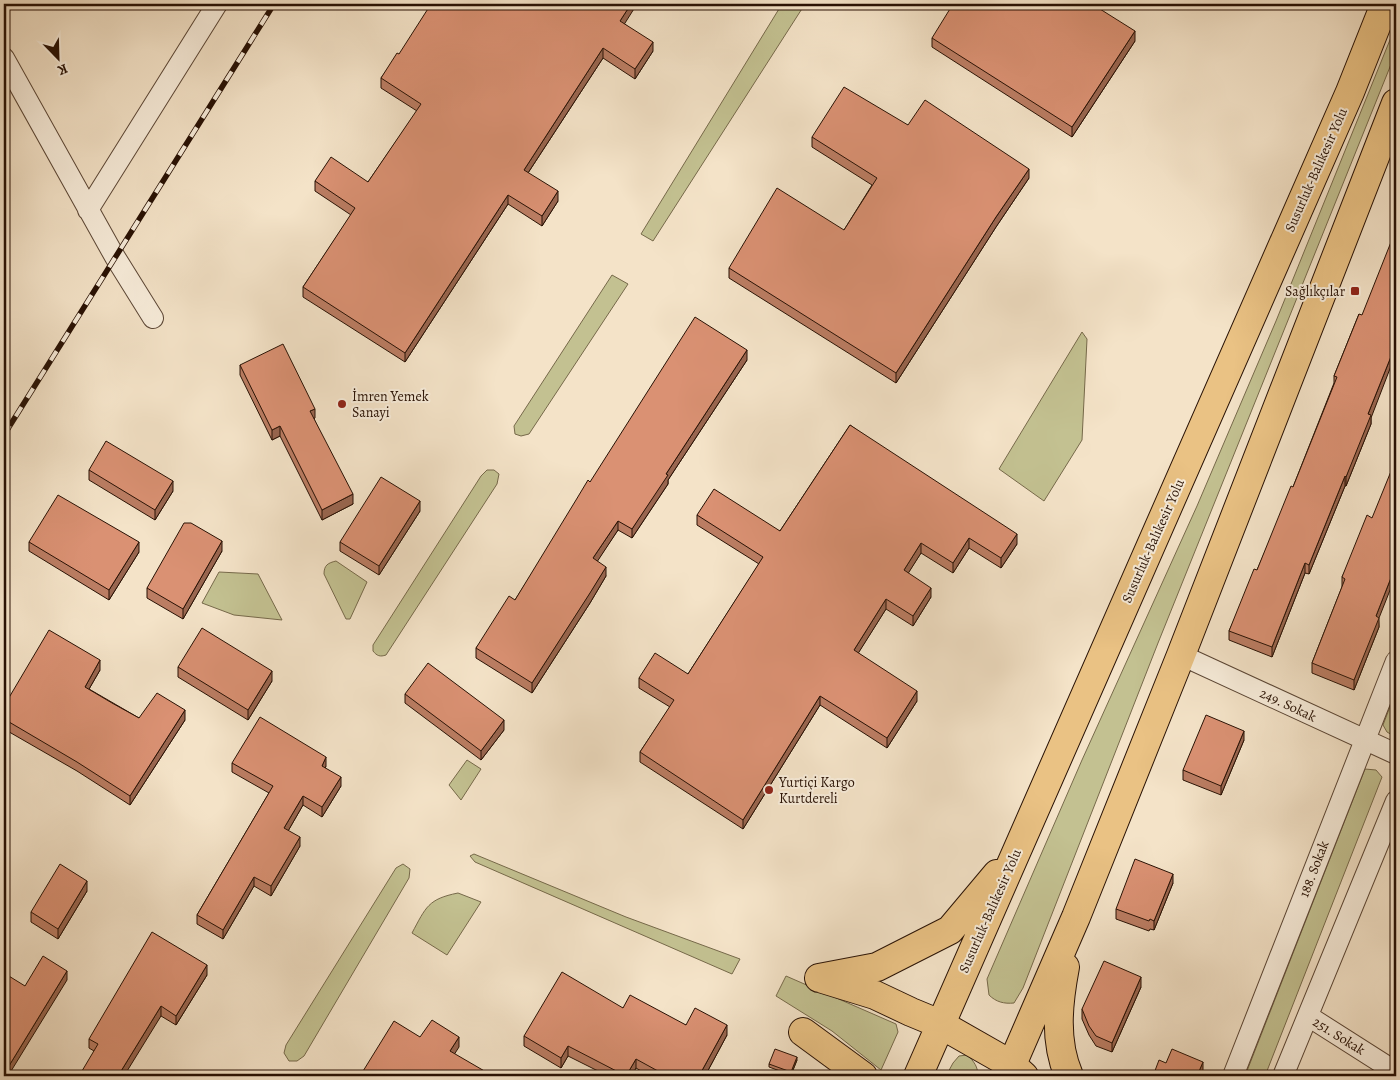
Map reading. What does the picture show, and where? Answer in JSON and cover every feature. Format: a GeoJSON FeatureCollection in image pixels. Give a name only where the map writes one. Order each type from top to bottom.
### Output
{"type":"FeatureCollection","features":[{"type":"Feature","properties":{"kind":"highway","name":"Susurluk-Balıkesir Yolu"},"geometry":{"type":"LineString","coordinates":[[918,1076],[1350,92],[1385,4]]}},
{"type":"Feature","properties":{"kind":"highway"},"geometry":{"type":"LineString","coordinates":[[1016,851],[950,930],[876,967],[819,978],[875,995],[940,1024],[1014,1072],[1181,656],[1396,104]]}},
{"type":"Feature","properties":{"kind":"highway"},"geometry":{"type":"LineString","coordinates":[[1069,1076],[1059,1040],[1059,997],[1076,917]]}},
{"type":"Feature","properties":{"kind":"highway"},"geometry":{"type":"LineString","coordinates":[[842,1076],[803,1032],[863,1076]]}},
{"type":"Feature","properties":{"kind":"street"},"geometry":{"type":"LineString","coordinates":[[88,210],[217,4]]}},
{"type":"Feature","properties":{"kind":"street"},"geometry":{"type":"LineString","coordinates":[[4,58],[88,210],[153,318]]}},
{"type":"Feature","properties":{"kind":"street","name":"249. Sokak"},"geometry":{"type":"LineString","coordinates":[[1181,656],[1396,754]]}},
{"type":"Feature","properties":{"kind":"street","name":"188. Sokak"},"geometry":{"type":"LineString","coordinates":[[1233,1076],[1396,661]]}},
{"type":"Feature","properties":{"kind":"street"},"geometry":{"type":"LineString","coordinates":[[1283,1076],[1396,801]]}},
{"type":"Feature","properties":{"kind":"street","name":"251. Sokak"},"geometry":{"type":"LineString","coordinates":[[1308,1016],[1396,1072]]}},
{"type":"Feature","properties":{"kind":"shaded area"},"geometry":{"type":"Polygon","coordinates":[[[782,4],[805,4],[653,241],[641,234],[782,4]]]}},
{"type":"Feature","properties":{"kind":"shaded area"},"geometry":{"type":"Polygon","coordinates":[[[1396,25],[1396,52],[1158,643],[1023,988],[1014,1003],[997,1001],[989,995],[987,979],[1082,760],[1197,506],[1276,321],[1396,25]]]}},
{"type":"Feature","properties":{"kind":"shaded area"},"geometry":{"type":"Polygon","coordinates":[[[612,275],[628,284],[529,434],[521,436],[515,434],[514,426],[612,275]]]}},
{"type":"Feature","properties":{"kind":"shaded area"},"geometry":{"type":"Polygon","coordinates":[[[1082,332],[1087,339],[1082,440],[1044,501],[999,469],[1082,332]]]}},
{"type":"Feature","properties":{"kind":"shaded area"},"geometry":{"type":"Polygon","coordinates":[[[487,470],[494,470],[499,474],[497,484],[386,655],[377,655],[373,651],[373,645],[481,476],[487,470]]]}},
{"type":"Feature","properties":{"kind":"shaded area"},"geometry":{"type":"Polygon","coordinates":[[[336,561],[367,582],[350,619],[346,619],[324,574],[327,565],[336,561]]]}},
{"type":"Feature","properties":{"kind":"shaded area"},"geometry":{"type":"Polygon","coordinates":[[[219,572],[258,574],[282,620],[234,615],[202,603],[219,572]]]}},
{"type":"Feature","properties":{"kind":"shaded area"},"geometry":{"type":"Polygon","coordinates":[[[1396,691],[1396,734],[1394,736],[1387,732],[1383,725],[1396,691]]]}},
{"type":"Feature","properties":{"kind":"shaded area"},"geometry":{"type":"Polygon","coordinates":[[[467,760],[481,769],[461,800],[449,785],[467,760]]]}},
{"type":"Feature","properties":{"kind":"shaded area"},"geometry":{"type":"Polygon","coordinates":[[[1365,769],[1376,770],[1382,777],[1265,1076],[1245,1076],[1365,769]]]}},
{"type":"Feature","properties":{"kind":"shaded area"},"geometry":{"type":"Polygon","coordinates":[[[474,854],[626,917],[740,959],[732,974],[475,862],[470,856],[474,854]]]}},
{"type":"Feature","properties":{"kind":"shaded area"},"geometry":{"type":"Polygon","coordinates":[[[403,864],[410,869],[409,878],[304,1056],[297,1061],[289,1061],[284,1053],[286,1045],[396,868],[403,864]]]}},
{"type":"Feature","properties":{"kind":"shaded area"},"geometry":{"type":"Polygon","coordinates":[[[458,893],[481,902],[447,955],[412,933],[425,910],[434,901],[458,893]]]}},
{"type":"Feature","properties":{"kind":"shaded area"},"geometry":{"type":"Polygon","coordinates":[[[786,976],[896,1024],[898,1032],[881,1070],[832,1031],[776,996],[786,976]]]}},
{"type":"Feature","properties":{"kind":"shaded area"},"geometry":{"type":"Polygon","coordinates":[[[967,1055],[975,1064],[978,1076],[946,1076],[959,1056],[967,1055]]]}},
{"type":"Feature","properties":{"kind":"building"},"geometry":{"type":"Polygon","coordinates":[[[431,4],[631,4],[620,21],[653,42],[635,69],[603,48],[524,170],[558,191],[542,216],[508,195],[405,353],[303,287],[355,208],[315,181],[331,157],[368,182],[421,104],[381,78],[431,4]]]}},
{"type":"Feature","properties":{"kind":"building"},"geometry":{"type":"Polygon","coordinates":[[[953,4],[1092,4],[1135,31],[1072,127],[932,38],[953,4]]]}},
{"type":"Feature","properties":{"kind":"building"},"geometry":{"type":"Polygon","coordinates":[[[844,87],[908,125],[925,100],[1029,169],[896,373],[729,268],[777,188],[844,230],[877,178],[812,137],[844,87]]]}},
{"type":"Feature","properties":{"kind":"building"},"geometry":{"type":"Polygon","coordinates":[[[1395,232],[1396,344],[1368,414],[1371,415],[1346,477],[1309,565],[1305,563],[1272,647],[1229,631],[1254,569],[1257,570],[1291,486],[1293,487],[1337,377],[1334,376],[1359,314],[1362,315],[1395,232]]]}},
{"type":"Feature","properties":{"kind":"building"},"geometry":{"type":"Polygon","coordinates":[[[695,317],[747,350],[632,529],[618,521],[593,558],[606,567],[532,683],[476,648],[509,596],[515,600],[588,480],[590,482],[695,317]]]}},
{"type":"Feature","properties":{"kind":"building"},"geometry":{"type":"Polygon","coordinates":[[[283,344],[315,409],[310,411],[353,494],[322,510],[280,426],[272,430],[240,365],[283,344]]]}},
{"type":"Feature","properties":{"kind":"building"},"geometry":{"type":"Polygon","coordinates":[[[850,425],[1017,534],[1001,558],[969,538],[953,563],[921,543],[904,570],[931,588],[913,616],[886,599],[854,650],[917,691],[887,738],[820,696],[743,820],[640,752],[674,700],[639,678],[655,653],[688,674],[763,557],[697,515],[714,489],[780,531],[850,425]]]}},
{"type":"Feature","properties":{"kind":"building"},"geometry":{"type":"Polygon","coordinates":[[[106,441],[173,481],[155,510],[89,470],[106,441]]]}},
{"type":"Feature","properties":{"kind":"building"},"geometry":{"type":"Polygon","coordinates":[[[1396,459],[1396,565],[1376,616],[1379,618],[1354,680],[1312,663],[1345,579],[1342,577],[1367,515],[1372,518],[1396,459]]]}},
{"type":"Feature","properties":{"kind":"building"},"geometry":{"type":"Polygon","coordinates":[[[381,477],[420,501],[379,566],[340,542],[381,477]]]}},
{"type":"Feature","properties":{"kind":"building"},"geometry":{"type":"Polygon","coordinates":[[[58,495],[139,542],[109,590],[29,542],[58,495]]]}},
{"type":"Feature","properties":{"kind":"building"},"geometry":{"type":"Polygon","coordinates":[[[184,523],[191,523],[222,541],[183,609],[147,588],[184,523]]]}},
{"type":"Feature","properties":{"kind":"building"},"geometry":{"type":"Polygon","coordinates":[[[202,628],[272,671],[248,710],[178,667],[202,628]]]}},
{"type":"Feature","properties":{"kind":"building"},"geometry":{"type":"Polygon","coordinates":[[[49,630],[100,660],[85,687],[112,703],[139,718],[157,693],[185,710],[130,796],[4,719],[4,706],[49,630]]]}},
{"type":"Feature","properties":{"kind":"building"},"geometry":{"type":"Polygon","coordinates":[[[428,663],[504,720],[481,751],[405,694],[428,663]]]}},
{"type":"Feature","properties":{"kind":"building"},"geometry":{"type":"Polygon","coordinates":[[[1206,715],[1244,731],[1221,786],[1183,770],[1206,715]]]}},
{"type":"Feature","properties":{"kind":"building"},"geometry":{"type":"Polygon","coordinates":[[[260,717],[326,757],[322,766],[341,777],[322,807],[303,796],[284,828],[300,837],[271,886],[254,877],[223,930],[197,915],[273,786],[232,763],[260,717]]]}},
{"type":"Feature","properties":{"kind":"building"},"geometry":{"type":"Polygon","coordinates":[[[1135,859],[1173,874],[1154,921],[1150,919],[1149,921],[1116,909],[1135,859]]]}},
{"type":"Feature","properties":{"kind":"building"},"geometry":{"type":"Polygon","coordinates":[[[60,864],[87,881],[58,929],[31,912],[60,864]]]}},
{"type":"Feature","properties":{"kind":"building"},"geometry":{"type":"Polygon","coordinates":[[[152,932],[207,965],[176,1016],[161,1006],[118,1076],[79,1076],[98,1044],[89,1039],[152,932]]]}},
{"type":"Feature","properties":{"kind":"building"},"geometry":{"type":"Polygon","coordinates":[[[43,956],[67,971],[4,1074],[4,973],[25,986],[43,956]]]}},
{"type":"Feature","properties":{"kind":"building"},"geometry":{"type":"Polygon","coordinates":[[[1104,961],[1141,977],[1112,1043],[1096,1036],[1089,1026],[1082,1009],[1104,961]]]}},
{"type":"Feature","properties":{"kind":"building"},"geometry":{"type":"Polygon","coordinates":[[[562,972],[623,1008],[630,995],[686,1025],[695,1008],[727,1025],[699,1076],[667,1076],[636,1059],[626,1076],[568,1046],[561,1058],[524,1036],[562,972]]]}},
{"type":"Feature","properties":{"kind":"building"},"geometry":{"type":"Polygon","coordinates":[[[432,1020],[459,1037],[450,1051],[493,1076],[360,1076],[394,1021],[420,1037],[432,1020]]]}},
{"type":"Feature","properties":{"kind":"building"},"geometry":{"type":"Polygon","coordinates":[[[775,1049],[797,1057],[791,1072],[769,1064],[775,1049]]]}},
{"type":"Feature","properties":{"kind":"building"},"geometry":{"type":"Polygon","coordinates":[[[1172,1049],[1203,1062],[1197,1076],[1153,1076],[1159,1060],[1166,1063],[1172,1049]]]}},
{"type":"Feature","properties":{"kind":"railway"},"geometry":{"type":"LineString","coordinates":[[4,435],[274,4]]}},
{"type":"Feature","properties":{"kind":"place","name":"Sağlıkçılar"},"geometry":{"type":"Point","coordinates":[1355,291]}},
{"type":"Feature","properties":{"kind":"place","name":"İmren Yemek Sanayi"},"geometry":{"type":"Point","coordinates":[342,404]}},
{"type":"Feature","properties":{"kind":"place","name":"Yurtiçi Kargo Kurtdereli"},"geometry":{"type":"Point","coordinates":[769,790]}}]}
